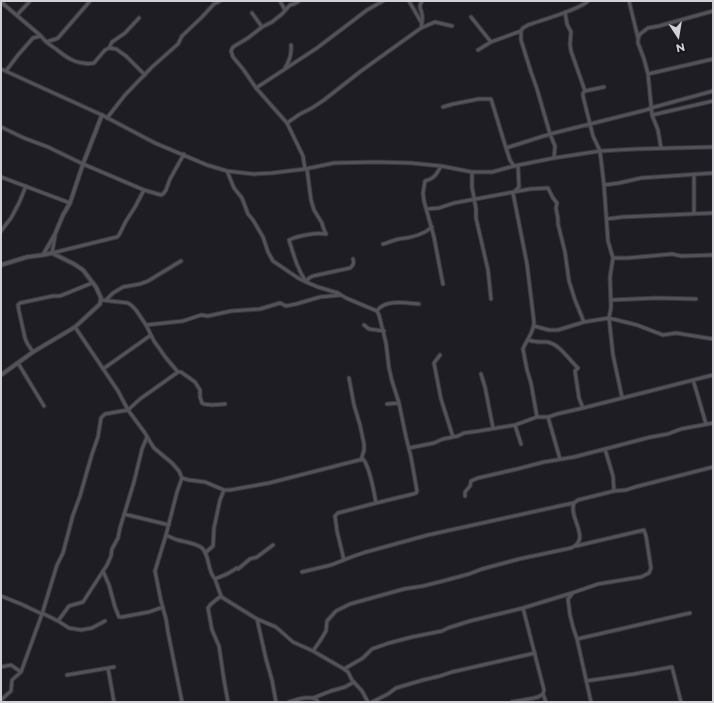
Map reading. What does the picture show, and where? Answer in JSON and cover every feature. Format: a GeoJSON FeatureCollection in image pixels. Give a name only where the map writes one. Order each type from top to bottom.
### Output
{"type":"FeatureCollection","features":[{"type":"Feature","properties":{"kind":"street"},"geometry":{"type":"LineString","coordinates":[[16,15],[30,1]]}},
{"type":"Feature","properties":{"kind":"street"},"geometry":{"type":"LineString","coordinates":[[51,46],[90,1]]}},
{"type":"Feature","properties":{"kind":"street"},"geometry":{"type":"LineString","coordinates":[[107,118],[126,95],[160,59],[178,44],[182,36],[214,4],[220,1]]}},
{"type":"Feature","properties":{"kind":"street"},"geometry":{"type":"LineString","coordinates":[[280,1],[285,10]]}},
{"type":"Feature","properties":{"kind":"street"},"geometry":{"type":"LineString","coordinates":[[299,1],[290,5],[272,22],[233,47],[231,51],[233,57],[256,88],[287,123],[303,156],[311,200],[314,210],[322,223],[326,234],[320,233],[296,237],[289,240],[299,270],[306,282]]}},
{"type":"Feature","properties":{"kind":"street"},"geometry":{"type":"LineString","coordinates":[[256,88],[317,48],[367,10],[383,1]]}},
{"type":"Feature","properties":{"kind":"street"},"geometry":{"type":"LineString","coordinates":[[409,1],[422,22]]}},
{"type":"Feature","properties":{"kind":"street"},"geometry":{"type":"LineString","coordinates":[[420,28],[422,22],[420,8],[422,1]]}},
{"type":"Feature","properties":{"kind":"street"},"geometry":{"type":"LineString","coordinates":[[478,50],[491,42],[521,31],[528,25],[585,4],[588,1]]}},
{"type":"Feature","properties":{"kind":"street"},"geometry":{"type":"LineString","coordinates":[[629,1],[638,43],[648,74],[652,115],[658,130],[661,148]]}},
{"type":"Feature","properties":{"kind":"street"},"geometry":{"type":"LineString","coordinates":[[1,2],[64,56],[86,64],[94,63],[101,54],[109,48],[112,42],[125,33],[139,18]]}},
{"type":"Feature","properties":{"kind":"street"},"geometry":{"type":"LineString","coordinates":[[638,38],[640,34],[648,28],[713,11]]}},
{"type":"Feature","properties":{"kind":"street"},"geometry":{"type":"LineString","coordinates":[[565,12],[567,24],[571,32],[571,51],[584,91],[583,96],[593,136],[600,151],[608,242],[612,258],[610,277],[611,308],[609,318],[613,355],[622,398]]}},
{"type":"Feature","properties":{"kind":"street"},"geometry":{"type":"LineString","coordinates":[[252,13],[262,27]]}},
{"type":"Feature","properties":{"kind":"street"},"geometry":{"type":"LineString","coordinates":[[471,18],[491,42]]}},
{"type":"Feature","properties":{"kind":"street"},"geometry":{"type":"LineString","coordinates":[[287,123],[324,100],[420,28],[435,22],[452,26]]}},
{"type":"Feature","properties":{"kind":"street"},"geometry":{"type":"LineString","coordinates":[[33,29],[33,38]]}},
{"type":"Feature","properties":{"kind":"street"},"geometry":{"type":"LineString","coordinates":[[521,31],[521,40],[555,146],[554,158]]}},
{"type":"Feature","properties":{"kind":"street"},"geometry":{"type":"LineString","coordinates":[[6,71],[33,38],[41,36]]}},
{"type":"Feature","properties":{"kind":"street"},"geometry":{"type":"LineString","coordinates":[[46,42],[56,40]]}},
{"type":"Feature","properties":{"kind":"street"},"geometry":{"type":"LineString","coordinates":[[284,69],[290,59],[292,52],[291,45]]}},
{"type":"Feature","properties":{"kind":"street"},"geometry":{"type":"LineString","coordinates":[[109,48],[116,49],[126,56],[145,75]]}},
{"type":"Feature","properties":{"kind":"street"},"geometry":{"type":"LineString","coordinates":[[648,74],[713,59]]}},
{"type":"Feature","properties":{"kind":"street"},"geometry":{"type":"LineString","coordinates":[[1,69],[102,115],[155,142],[208,165],[227,171],[253,174],[362,162],[411,163],[441,166],[472,172],[492,172],[518,165],[600,151],[713,147]]}},
{"type":"Feature","properties":{"kind":"street"},"geometry":{"type":"LineString","coordinates":[[584,91],[604,87]]}},
{"type":"Feature","properties":{"kind":"street"},"geometry":{"type":"LineString","coordinates":[[506,148],[550,134],[629,115],[713,91]]}},
{"type":"Feature","properties":{"kind":"street"},"geometry":{"type":"LineString","coordinates":[[443,107],[479,99],[491,99],[510,160],[514,166]]}},
{"type":"Feature","properties":{"kind":"street"},"geometry":{"type":"LineString","coordinates":[[652,115],[713,101]]}},
{"type":"Feature","properties":{"kind":"street"},"geometry":{"type":"LineString","coordinates":[[43,255],[70,202],[102,115]]}},
{"type":"Feature","properties":{"kind":"street"},"geometry":{"type":"LineString","coordinates":[[1,127],[144,190],[161,195],[166,190],[170,179],[184,154]]}},
{"type":"Feature","properties":{"kind":"street"},"geometry":{"type":"LineString","coordinates":[[513,192],[519,187],[518,165]]}},
{"type":"Feature","properties":{"kind":"street"},"geometry":{"type":"LineString","coordinates":[[441,166],[434,178],[425,181],[423,193],[432,227],[443,284]]}},
{"type":"Feature","properties":{"kind":"street"},"geometry":{"type":"LineString","coordinates":[[227,171],[234,188],[242,198],[248,214],[264,237],[268,252],[273,261],[306,282],[338,293],[376,311],[381,319],[389,368],[412,457],[417,491],[416,493],[338,513],[335,516],[344,560]]}},
{"type":"Feature","properties":{"kind":"street"},"geometry":{"type":"LineString","coordinates":[[472,172],[472,186],[475,200],[476,218],[487,266],[491,300]]}},
{"type":"Feature","properties":{"kind":"street"},"geometry":{"type":"LineString","coordinates":[[604,185],[641,178],[713,173]]}},
{"type":"Feature","properties":{"kind":"street"},"geometry":{"type":"LineString","coordinates":[[694,174],[694,214]]}},
{"type":"Feature","properties":{"kind":"street"},"geometry":{"type":"LineString","coordinates":[[1,177],[70,202]]}},
{"type":"Feature","properties":{"kind":"street"},"geometry":{"type":"LineString","coordinates":[[1,231],[11,218],[26,186]]}},
{"type":"Feature","properties":{"kind":"street"},"geometry":{"type":"LineString","coordinates":[[427,208],[439,208],[454,203],[513,192],[548,188],[557,203],[556,208],[558,224],[565,252],[569,281],[572,293],[584,322]]}},
{"type":"Feature","properties":{"kind":"street"},"geometry":{"type":"LineString","coordinates":[[1,264],[117,237],[144,190]]}},
{"type":"Feature","properties":{"kind":"street"},"geometry":{"type":"LineString","coordinates":[[513,192],[528,272],[534,326],[524,346],[523,352],[537,418]]}},
{"type":"Feature","properties":{"kind":"street"},"geometry":{"type":"LineString","coordinates":[[607,219],[713,213]]}},
{"type":"Feature","properties":{"kind":"street"},"geometry":{"type":"LineString","coordinates":[[383,244],[426,232],[432,227]]}},
{"type":"Feature","properties":{"kind":"street"},"geometry":{"type":"LineString","coordinates":[[52,252],[55,234]]}},
{"type":"Feature","properties":{"kind":"street"},"geometry":{"type":"LineString","coordinates":[[52,252],[83,270],[104,300]]}},
{"type":"Feature","properties":{"kind":"street"},"geometry":{"type":"LineString","coordinates":[[612,258],[672,254],[681,256],[713,255]]}},
{"type":"Feature","properties":{"kind":"street"},"geometry":{"type":"LineString","coordinates":[[306,282],[313,276],[350,268],[353,265],[353,259]]}},
{"type":"Feature","properties":{"kind":"street"},"geometry":{"type":"LineString","coordinates":[[1,375],[33,352],[75,327],[113,293],[123,287],[148,281],[181,261]]}},
{"type":"Feature","properties":{"kind":"street"},"geometry":{"type":"LineString","coordinates":[[33,352],[25,338],[18,305],[20,303],[53,296],[60,296],[92,283]]}},
{"type":"Feature","properties":{"kind":"street"},"geometry":{"type":"LineString","coordinates":[[567,295],[572,293]]}},
{"type":"Feature","properties":{"kind":"street"},"geometry":{"type":"LineString","coordinates":[[146,325],[183,321],[200,315],[208,316],[231,310],[260,309],[280,303],[286,306],[341,295]]}},
{"type":"Feature","properties":{"kind":"street"},"geometry":{"type":"LineString","coordinates":[[611,300],[657,298],[696,299]]}},
{"type":"Feature","properties":{"kind":"street"},"geometry":{"type":"LineString","coordinates":[[104,300],[128,303],[136,310],[146,325],[154,342],[166,358],[178,372],[181,372],[195,382],[200,390],[202,403],[212,405],[225,404]]}},
{"type":"Feature","properties":{"kind":"street"},"geometry":{"type":"LineString","coordinates":[[376,311],[383,306],[391,304],[419,304]]}},
{"type":"Feature","properties":{"kind":"street"},"geometry":{"type":"LineString","coordinates":[[534,326],[549,330],[558,330],[584,322],[609,318],[637,325],[659,335],[676,333],[713,339]]}},
{"type":"Feature","properties":{"kind":"street"},"geometry":{"type":"LineString","coordinates":[[364,325],[369,329],[384,332]]}},
{"type":"Feature","properties":{"kind":"street"},"geometry":{"type":"LineString","coordinates":[[75,327],[118,391],[128,410],[146,433],[154,448],[172,463],[179,471],[182,478],[155,571],[182,702]]}},
{"type":"Feature","properties":{"kind":"street"},"geometry":{"type":"LineString","coordinates":[[103,369],[151,335]]}},
{"type":"Feature","properties":{"kind":"street"},"geometry":{"type":"LineString","coordinates":[[528,340],[552,344],[564,352],[578,368],[575,371],[579,398],[583,408]]}},
{"type":"Feature","properties":{"kind":"street"},"geometry":{"type":"LineString","coordinates":[[440,355],[434,363],[441,399],[453,437]]}},
{"type":"Feature","properties":{"kind":"street"},"geometry":{"type":"LineString","coordinates":[[18,363],[44,406]]}},
{"type":"Feature","properties":{"kind":"street"},"geometry":{"type":"LineString","coordinates":[[1,700],[11,692],[12,680],[21,672],[42,614],[57,564],[63,553],[73,515],[98,437],[101,418],[105,414],[128,410],[140,399],[178,372]]}},
{"type":"Feature","properties":{"kind":"street"},"geometry":{"type":"LineString","coordinates":[[481,374],[493,428]]}},
{"type":"Feature","properties":{"kind":"street"},"geometry":{"type":"LineString","coordinates":[[409,448],[424,446],[464,433],[548,417],[713,375]]}},
{"type":"Feature","properties":{"kind":"street"},"geometry":{"type":"LineString","coordinates":[[349,378],[364,444],[361,460]]}},
{"type":"Feature","properties":{"kind":"street"},"geometry":{"type":"LineString","coordinates":[[692,380],[706,424]]}},
{"type":"Feature","properties":{"kind":"street"},"geometry":{"type":"LineString","coordinates":[[387,404],[399,403]]}},
{"type":"Feature","properties":{"kind":"street"},"geometry":{"type":"LineString","coordinates":[[548,417],[560,459]]}},
{"type":"Feature","properties":{"kind":"street"},"geometry":{"type":"LineString","coordinates":[[465,496],[465,492],[473,480],[544,462],[574,457],[713,422]]}},
{"type":"Feature","properties":{"kind":"street"},"geometry":{"type":"LineString","coordinates":[[515,424],[521,444]]}},
{"type":"Feature","properties":{"kind":"street"},"geometry":{"type":"LineString","coordinates":[[58,621],[69,606],[84,602],[107,565],[112,549],[118,538],[142,449],[147,437]]}},
{"type":"Feature","properties":{"kind":"street"},"geometry":{"type":"LineString","coordinates":[[605,449],[613,476],[614,491]]}},
{"type":"Feature","properties":{"kind":"street"},"geometry":{"type":"LineString","coordinates":[[182,478],[205,482],[224,490],[236,490],[363,459],[366,464],[376,503]]}},
{"type":"Feature","properties":{"kind":"street"},"geometry":{"type":"LineString","coordinates":[[302,572],[331,565],[360,554],[428,535],[574,502],[614,491],[626,490],[713,467]]}},
{"type":"Feature","properties":{"kind":"street"},"geometry":{"type":"LineString","coordinates":[[205,553],[213,546],[214,528],[220,500],[224,490]]}},
{"type":"Feature","properties":{"kind":"street"},"geometry":{"type":"LineString","coordinates":[[574,502],[572,512],[580,533],[578,544],[574,547]]}},
{"type":"Feature","properties":{"kind":"street"},"geometry":{"type":"LineString","coordinates":[[124,514],[169,525]]}},
{"type":"Feature","properties":{"kind":"street"},"geometry":{"type":"LineString","coordinates":[[312,651],[326,631],[327,621],[336,611],[350,604],[404,589],[443,581],[519,559],[644,530],[651,568],[649,573],[641,578],[598,584],[523,608],[470,621],[434,633],[389,642],[372,650],[363,658],[344,669]]}},
{"type":"Feature","properties":{"kind":"street"},"geometry":{"type":"LineString","coordinates":[[166,535],[176,540],[200,546],[205,553],[211,573],[223,598],[257,619],[276,627],[293,642],[344,669],[362,691],[368,702]]}},
{"type":"Feature","properties":{"kind":"street"},"geometry":{"type":"LineString","coordinates":[[215,579],[237,568],[238,569],[250,559],[256,558],[272,545]]}},
{"type":"Feature","properties":{"kind":"street"},"geometry":{"type":"LineString","coordinates":[[103,571],[119,617],[149,612],[163,607]]}},
{"type":"Feature","properties":{"kind":"street"},"geometry":{"type":"LineString","coordinates":[[572,593],[568,599],[568,603],[591,702]]}},
{"type":"Feature","properties":{"kind":"street"},"geometry":{"type":"LineString","coordinates":[[1,596],[58,621],[68,628],[81,630],[92,628],[105,621]]}},
{"type":"Feature","properties":{"kind":"street"},"geometry":{"type":"LineString","coordinates":[[221,596],[208,608],[212,630],[219,646],[228,702]]}},
{"type":"Feature","properties":{"kind":"street"},"geometry":{"type":"LineString","coordinates":[[523,608],[546,702]]}},
{"type":"Feature","properties":{"kind":"street"},"geometry":{"type":"LineString","coordinates":[[577,639],[690,613]]}},
{"type":"Feature","properties":{"kind":"street"},"geometry":{"type":"LineString","coordinates":[[257,619],[276,702]]}},
{"type":"Feature","properties":{"kind":"street"},"geometry":{"type":"LineString","coordinates":[[372,702],[396,688],[422,680],[535,653]]}},
{"type":"Feature","properties":{"kind":"street"},"geometry":{"type":"LineString","coordinates":[[1,667],[11,665],[21,672]]}},
{"type":"Feature","properties":{"kind":"street"},"geometry":{"type":"LineString","coordinates":[[67,675],[114,667]]}},
{"type":"Feature","properties":{"kind":"street"},"geometry":{"type":"LineString","coordinates":[[586,681],[672,667],[681,702]]}},
{"type":"Feature","properties":{"kind":"street"},"geometry":{"type":"LineString","coordinates":[[108,668],[114,702]]}},
{"type":"Feature","properties":{"kind":"street"},"geometry":{"type":"LineString","coordinates":[[290,702],[305,698],[313,698],[331,690],[345,687],[354,682]]}},
{"type":"Feature","properties":{"kind":"street"},"geometry":{"type":"LineString","coordinates":[[512,702],[534,698],[543,694]]}},
{"type":"Feature","properties":{"kind":"street"},"geometry":{"type":"LineString","coordinates":[[313,698],[318,702]]}}]}
